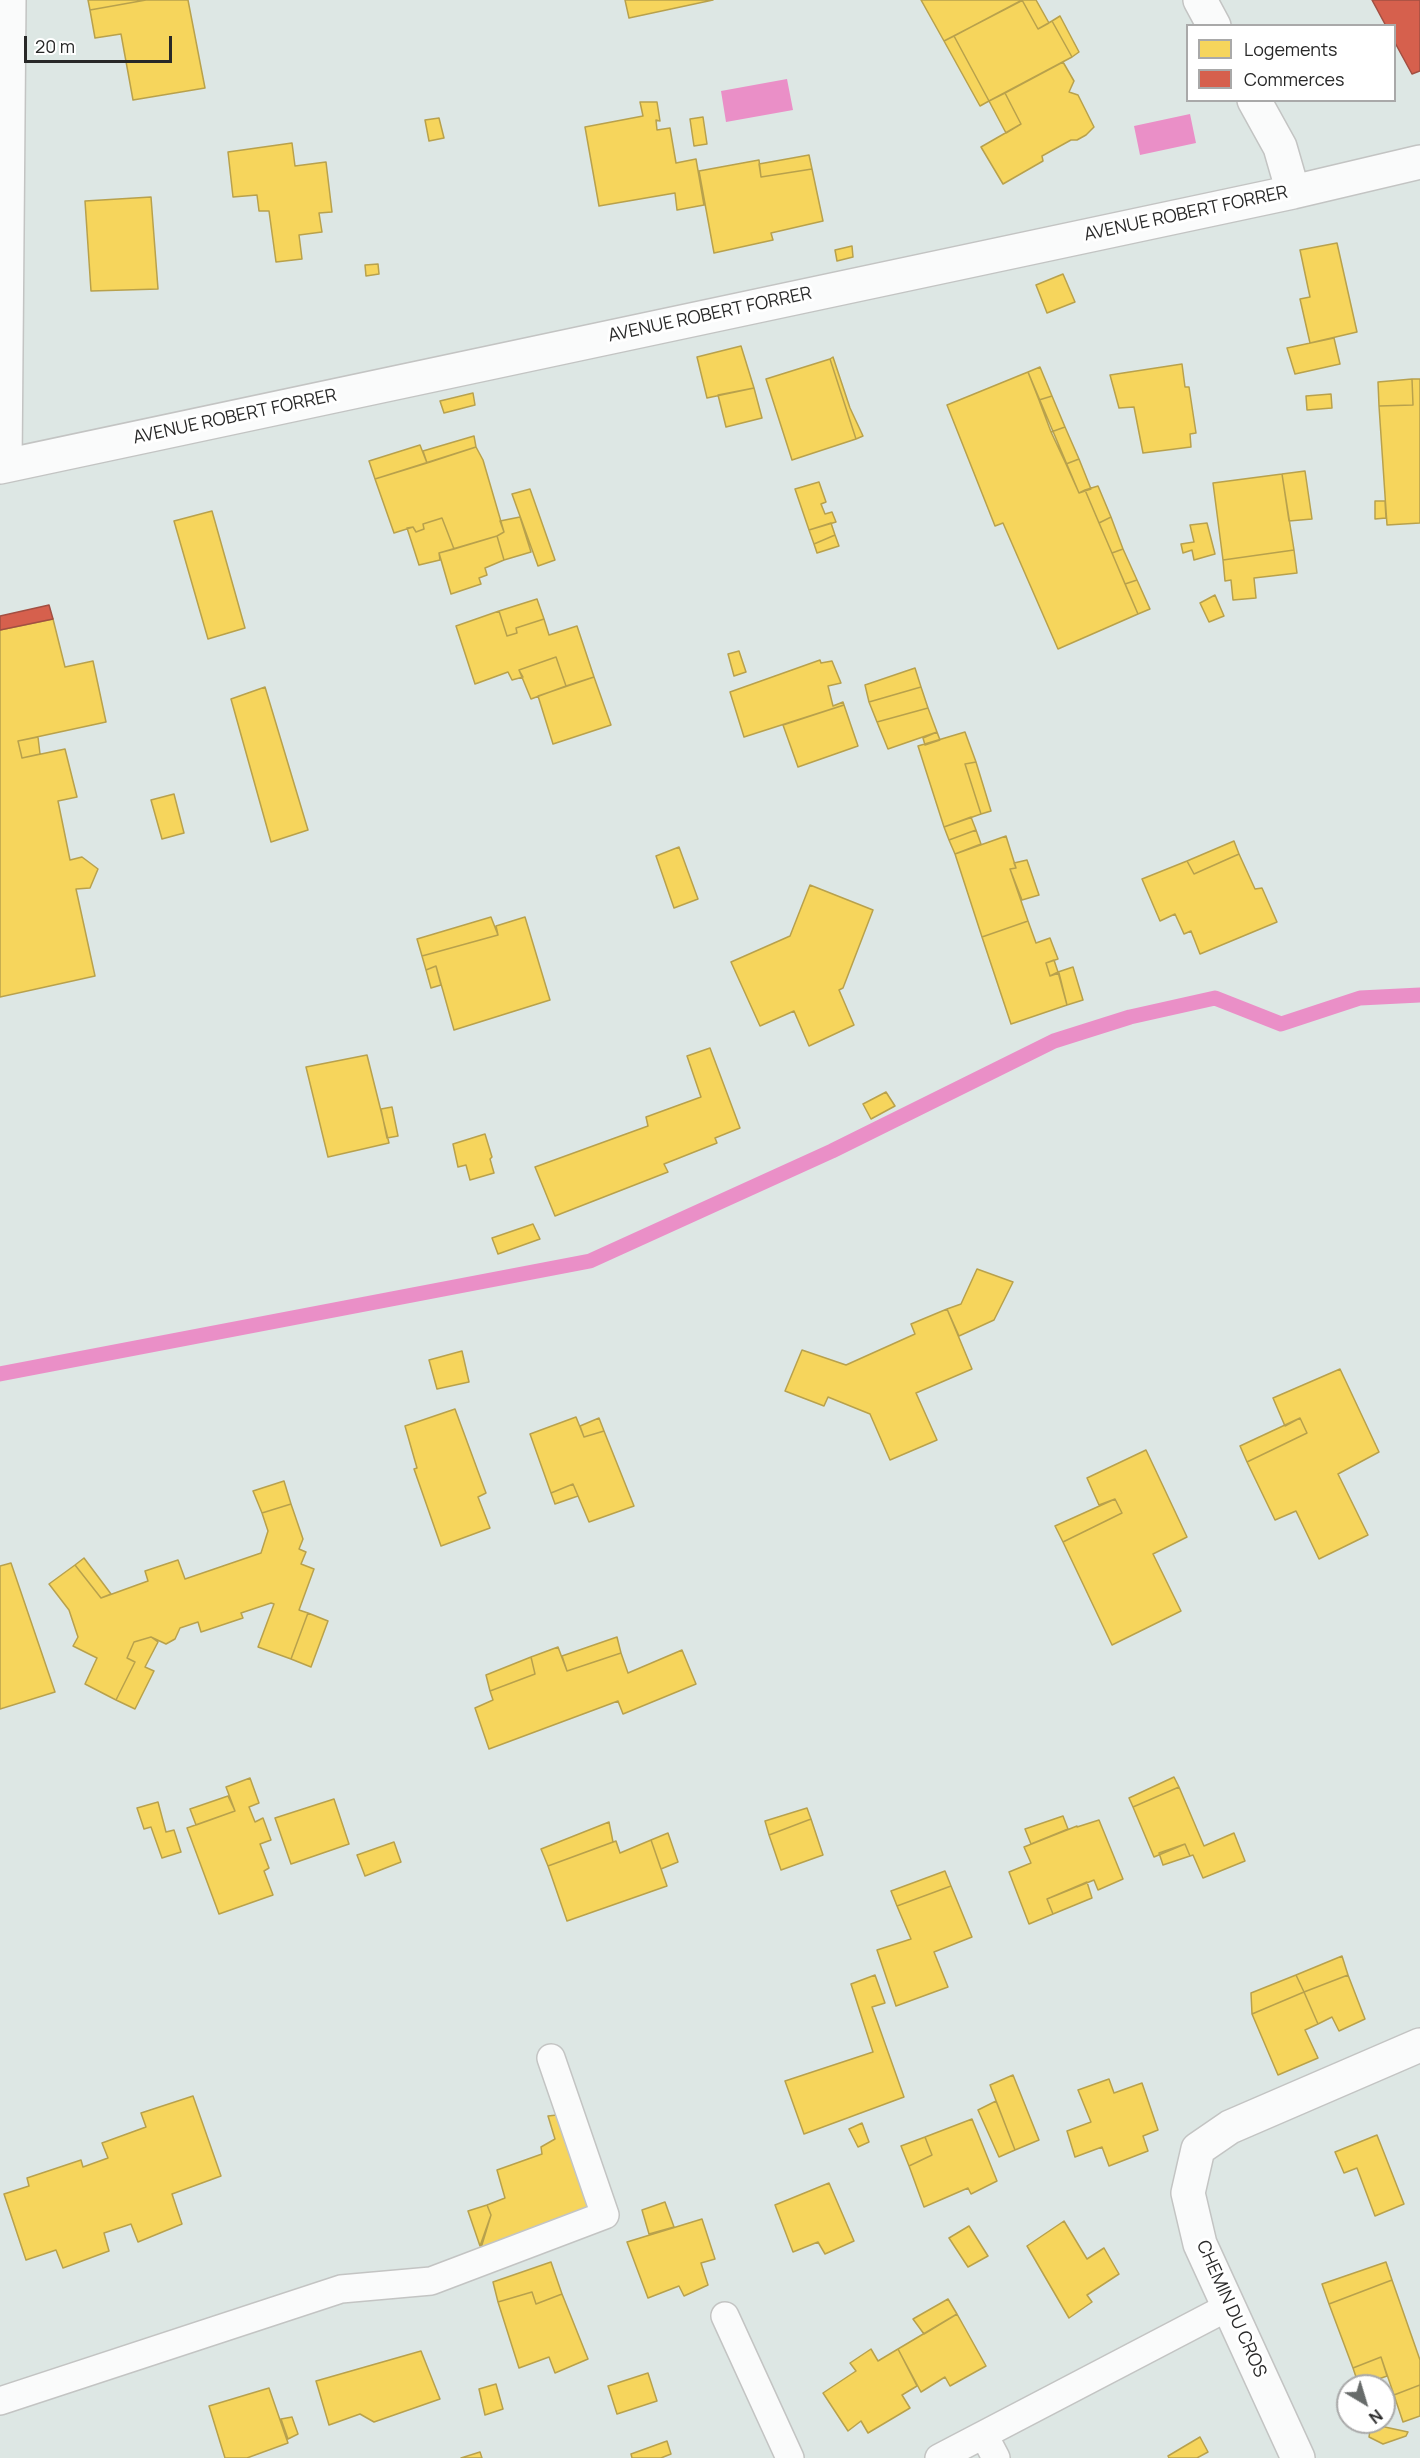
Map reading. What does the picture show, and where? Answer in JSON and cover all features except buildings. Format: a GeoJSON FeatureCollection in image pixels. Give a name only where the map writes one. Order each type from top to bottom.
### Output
{"type":"FeatureCollection","features":[{"type":"Feature","properties":{"kind":"street"},"geometry":{"type":"LineString","coordinates":[[1200,0],[1213,24]]}},
{"type":"Feature","properties":{"kind":"street"},"geometry":{"type":"LineString","coordinates":[[1255,102],[1280,147],[1293,192]]}},
{"type":"Feature","properties":{"kind":"street","name":"AVENUE ROBERT FORRER"},"geometry":{"type":"LineString","coordinates":[[4,466],[1293,192],[1420,162]]}},
{"type":"Feature","properties":{"kind":"street","name":"CHEMIN DU CROS"},"geometry":{"type":"LineString","coordinates":[[1298,2458],[1200,2244],[1188,2193],[1198,2148],[1230,2127],[1420,2045]]}},
{"type":"Feature","properties":{"kind":"lane"},"geometry":{"type":"LineString","coordinates":[[4,466],[8,3]]}},
{"type":"Feature","properties":{"kind":"lane"},"geometry":{"type":"LineString","coordinates":[[0,2401],[341,2289],[431,2281],[605,2215],[551,2058]]}},
{"type":"Feature","properties":{"kind":"lane"},"geometry":{"type":"LineString","coordinates":[[939,2458],[990,2446],[1228,2307]]}},
{"type":"Feature","properties":{"kind":"lane"},"geometry":{"type":"LineString","coordinates":[[725,2316],[790,2458]]}},
{"type":"Feature","properties":{"kind":"shaded area"},"geometry":{"type":"Polygon","coordinates":[[[787,79],[793,110],[726,122],[721,91],[787,79]]]}},
{"type":"Feature","properties":{"kind":"shaded area"},"geometry":{"type":"Polygon","coordinates":[[[1190,114],[1196,143],[1140,155],[1134,126],[1190,114]]]}},
{"type":"Feature","properties":{"kind":"waterway"},"geometry":{"type":"LineString","coordinates":[[0,1374],[590,1261],[832,1151],[1054,1041],[1130,1017],[1215,998],[1281,1024],[1360,998],[1420,995]]}}]}
